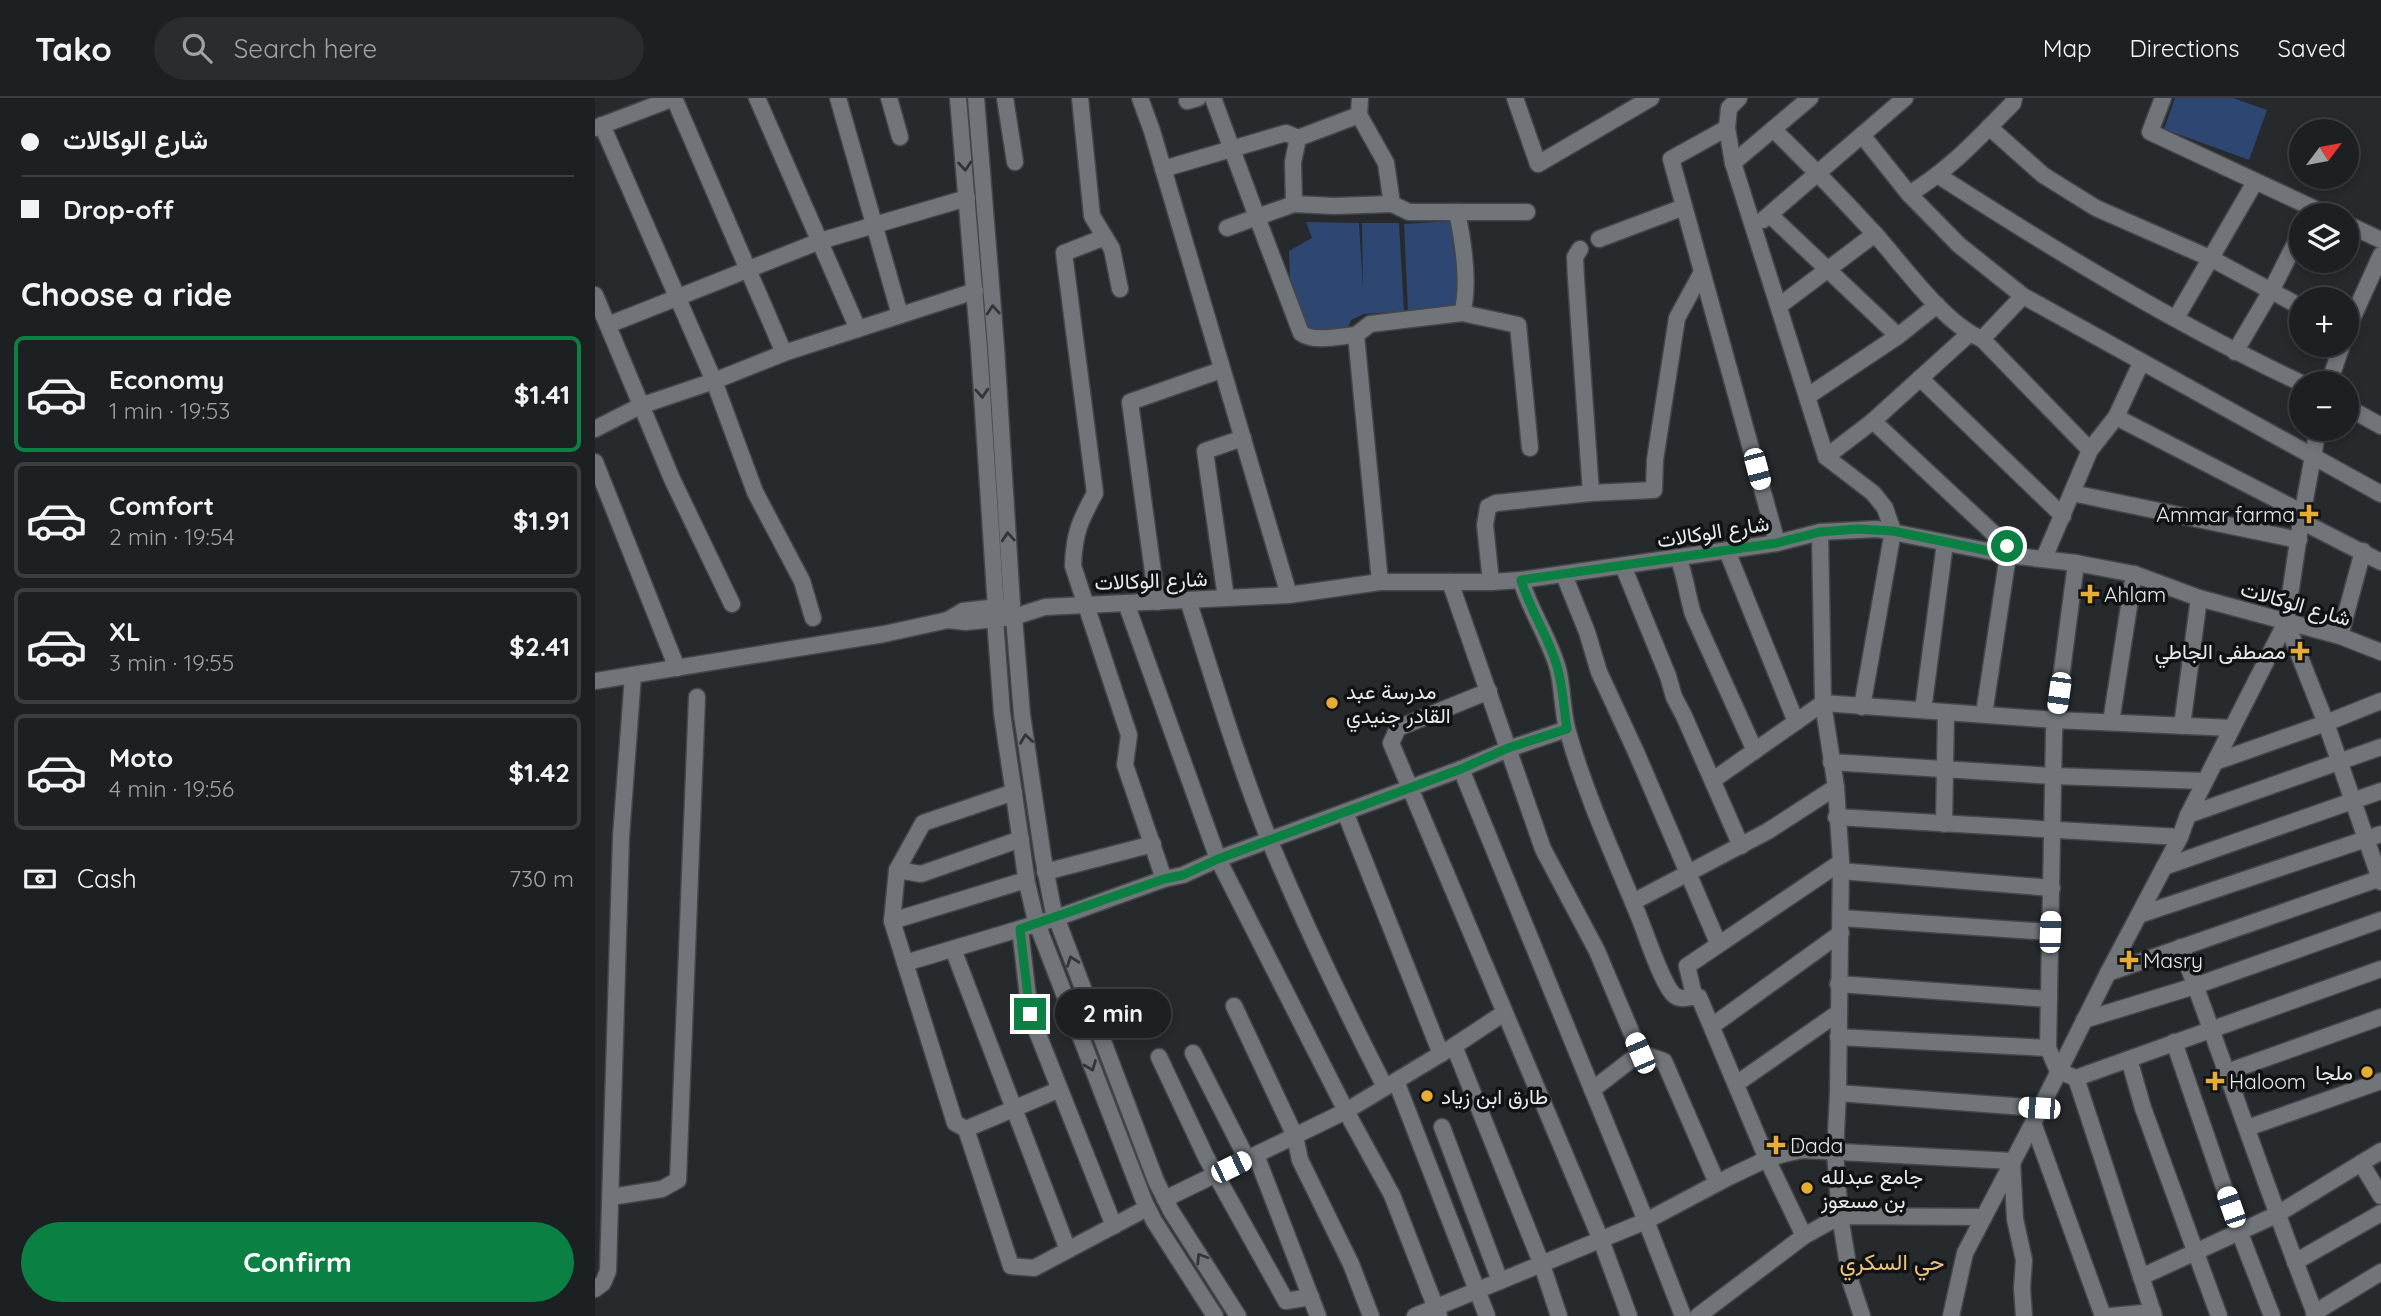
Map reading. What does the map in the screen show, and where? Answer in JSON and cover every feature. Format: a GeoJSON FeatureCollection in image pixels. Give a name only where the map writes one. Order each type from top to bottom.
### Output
{"type":"FeatureCollection","features":[{"type":"Feature","properties":{"kind":"street"},"geometry":{"type":"LineString","coordinates":[[784,353],[674,98],[635,105],[598,127],[715,381],[755,492],[802,581],[813,618]]}},
{"type":"Feature","properties":{"kind":"street"},"geometry":{"type":"LineString","coordinates":[[757,98],[858,329]]}},
{"type":"Feature","properties":{"kind":"street"},"geometry":{"type":"LineString","coordinates":[[838,98],[900,315]]}},
{"type":"Feature","properties":{"kind":"street"},"geometry":{"type":"LineString","coordinates":[[889,98],[900,137]]}},
{"type":"Feature","properties":{"kind":"street"},"geometry":{"type":"LineString","coordinates":[[958,98],[975,291],[987,347]]}},
{"type":"Feature","properties":{"kind":"street"},"geometry":{"type":"LineString","coordinates":[[976,98],[987,347],[1004,612],[1002,713],[1026,880],[1038,924],[1147,1208],[1215,1316]]}},
{"type":"Feature","properties":{"kind":"street"},"geometry":{"type":"LineString","coordinates":[[1006,98],[1015,162]]}},
{"type":"Feature","properties":{"kind":"street"},"geometry":{"type":"LineString","coordinates":[[1080,98],[1092,216],[1112,249],[1121,289]]}},
{"type":"Feature","properties":{"kind":"street"},"geometry":{"type":"LineString","coordinates":[[1140,98],[1289,595]]}},
{"type":"Feature","properties":{"kind":"street"},"geometry":{"type":"LineString","coordinates":[[1213,98],[1301,333],[1307,338],[1356,335],[1370,324],[1462,313],[1518,325],[1530,448]]}},
{"type":"Feature","properties":{"kind":"street"},"geometry":{"type":"LineString","coordinates":[[1360,98],[1359,115],[1386,163],[1392,204]]}},
{"type":"Feature","properties":{"kind":"street"},"geometry":{"type":"LineString","coordinates":[[1515,98],[1538,164],[1651,98]]}},
{"type":"Feature","properties":{"kind":"street"},"geometry":{"type":"LineString","coordinates":[[1739,98],[1729,108],[1727,128],[1733,163],[1826,457],[1873,493],[1885,508],[1893,531],[1862,707]]}},
{"type":"Feature","properties":{"kind":"street"},"geometry":{"type":"LineString","coordinates":[[1733,163],[1810,98]]}},
{"type":"Feature","properties":{"kind":"street"},"geometry":{"type":"LineString","coordinates":[[1753,228],[1905,98]]}},
{"type":"Feature","properties":{"kind":"street"},"geometry":{"type":"LineString","coordinates":[[1909,194],[1939,176],[2013,103],[2014,98]]}},
{"type":"Feature","properties":{"kind":"street"},"geometry":{"type":"LineString","coordinates":[[2163,98],[2150,132],[2297,203]]}},
{"type":"Feature","properties":{"kind":"street"},"geometry":{"type":"LineString","coordinates":[[1163,169],[1286,133],[1298,138],[1359,115]]}},
{"type":"Feature","properties":{"kind":"street"},"geometry":{"type":"LineString","coordinates":[[1989,127],[2043,175],[2096,208],[2212,259],[2289,301]]}},
{"type":"Feature","properties":{"kind":"street"},"geometry":{"type":"LineString","coordinates":[[1727,128],[1671,159],[1777,543]]}},
{"type":"Feature","properties":{"kind":"street"},"geometry":{"type":"LineString","coordinates":[[1773,129],[1818,172],[1937,305],[1975,337],[2090,450]]}},
{"type":"Feature","properties":{"kind":"street"},"geometry":{"type":"LineString","coordinates":[[1862,135],[1909,194],[1959,245],[2023,296],[2381,495]]}},
{"type":"Feature","properties":{"kind":"street"},"geometry":{"type":"LineString","coordinates":[[1294,204],[1293,162],[1298,138]]}},
{"type":"Feature","properties":{"kind":"street"},"geometry":{"type":"LineString","coordinates":[[1939,176],[2055,250],[2235,352],[2289,377]]}},
{"type":"Feature","properties":{"kind":"street"},"geometry":{"type":"LineString","coordinates":[[2176,318],[2255,182]]}},
{"type":"Feature","properties":{"kind":"street"},"geometry":{"type":"LineString","coordinates":[[608,325],[820,241],[967,198]]}},
{"type":"Feature","properties":{"kind":"street"},"geometry":{"type":"LineString","coordinates":[[1227,228],[1294,204],[1392,204],[1409,212],[1527,212]]}},
{"type":"Feature","properties":{"kind":"street"},"geometry":{"type":"LineString","coordinates":[[1599,239],[1684,207]]}},
{"type":"Feature","properties":{"kind":"street"},"geometry":{"type":"LineString","coordinates":[[1457,212],[1463,239],[1465,303],[1462,313]]}},
{"type":"Feature","properties":{"kind":"street"},"geometry":{"type":"LineString","coordinates":[[1769,215],[1898,336]]}},
{"type":"Feature","properties":{"kind":"street"},"geometry":{"type":"LineString","coordinates":[[2359,230],[2381,240]]}},
{"type":"Feature","properties":{"kind":"street"},"geometry":{"type":"LineString","coordinates":[[1779,306],[1875,234]]}},
{"type":"Feature","properties":{"kind":"street"},"geometry":{"type":"LineString","coordinates":[[1105,237],[1064,253],[1095,493],[1077,528],[1073,545],[1073,566],[1129,736],[1125,765],[1164,879]]}},
{"type":"Feature","properties":{"kind":"street"},"geometry":{"type":"LineString","coordinates":[[1580,249],[1575,257],[1591,493]]}},
{"type":"Feature","properties":{"kind":"street"},"geometry":{"type":"LineString","coordinates":[[2359,311],[2375,286],[2381,255]]}},
{"type":"Feature","properties":{"kind":"street"},"geometry":{"type":"LineString","coordinates":[[2235,352],[2289,256]]}},
{"type":"Feature","properties":{"kind":"street"},"geometry":{"type":"LineString","coordinates":[[1491,582],[1485,525],[1488,507],[1496,503],[1591,493],[1654,490],[1655,460],[1677,318],[1702,272]]}},
{"type":"Feature","properties":{"kind":"street"},"geometry":{"type":"LineString","coordinates":[[595,429],[641,406],[715,381],[784,353],[975,291]]}},
{"type":"Feature","properties":{"kind":"street"},"geometry":{"type":"LineString","coordinates":[[595,295],[672,479],[732,604]]}},
{"type":"Feature","properties":{"kind":"street"},"geometry":{"type":"LineString","coordinates":[[1826,457],[2023,296]]}},
{"type":"Feature","properties":{"kind":"street"},"geometry":{"type":"LineString","coordinates":[[1808,396],[1898,336],[1937,305]]}},
{"type":"Feature","properties":{"kind":"street"},"geometry":{"type":"LineString","coordinates":[[1356,335],[1380,582]]}},
{"type":"Feature","properties":{"kind":"street"},"geometry":{"type":"LineString","coordinates":[[2044,558],[2090,450],[2116,417],[2141,363]]}},
{"type":"Feature","properties":{"kind":"street"},"geometry":{"type":"LineString","coordinates":[[1157,602],[1130,402],[1221,370]]}},
{"type":"Feature","properties":{"kind":"street"},"geometry":{"type":"LineString","coordinates":[[1920,378],[2063,516]]}},
{"type":"Feature","properties":{"kind":"street"},"geometry":{"type":"LineString","coordinates":[[2359,414],[2381,426]]}},
{"type":"Feature","properties":{"kind":"street"},"geometry":{"type":"LineString","coordinates":[[2116,417],[2381,562]]}},
{"type":"Feature","properties":{"kind":"street"},"geometry":{"type":"LineString","coordinates":[[1873,421],[2007,546],[2008,555],[1984,715]]}},
{"type":"Feature","properties":{"kind":"street"},"geometry":{"type":"LineString","coordinates":[[1226,598],[1205,450],[1243,438]]}},
{"type":"Feature","properties":{"kind":"street"},"geometry":{"type":"LineString","coordinates":[[1951,1316],[1965,1253],[2180,837],[2187,815],[2287,622],[2315,441]]}},
{"type":"Feature","properties":{"kind":"street"},"geometry":{"type":"LineString","coordinates":[[595,463],[677,668]]}},
{"type":"Feature","properties":{"kind":"street"},"geometry":{"type":"LineString","coordinates":[[2072,493],[2299,540]]}},
{"type":"Feature","properties":{"kind":"street","name":"شارع الوكالات"},"geometry":{"type":"LineString","coordinates":[[595,681],[884,634],[948,620],[966,622],[1004,612],[1025,614],[1036,608],[1289,595],[1380,582],[1521,580],[1777,543],[1820,532],[1869,529],[1893,531],[2008,555],[2044,558],[2134,574],[2199,598],[2340,636],[2381,652]]}},
{"type":"Feature","properties":{"kind":"street"},"geometry":{"type":"LineString","coordinates":[[1820,532],[1823,703],[1836,787],[1840,866],[1835,1153],[1840,1216],[1851,1283],[1862,1316]]}},
{"type":"Feature","properties":{"kind":"street"},"geometry":{"type":"LineString","coordinates":[[1923,710],[1945,543]]}},
{"type":"Feature","properties":{"kind":"street"},"geometry":{"type":"LineString","coordinates":[[1727,551],[1796,722]]}},
{"type":"Feature","properties":{"kind":"street"},"geometry":{"type":"LineString","coordinates":[[2340,636],[2363,551]]}},
{"type":"Feature","properties":{"kind":"street"},"geometry":{"type":"LineString","coordinates":[[1678,558],[1686,578],[1686,594],[1693,614],[1755,751]]}},
{"type":"Feature","properties":{"kind":"street"},"geometry":{"type":"LineString","coordinates":[[2076,563],[2056,720],[2053,776],[2048,1048],[2058,1071],[2077,1078],[2381,969]]}},
{"type":"Feature","properties":{"kind":"street"},"geometry":{"type":"LineString","coordinates":[[1623,566],[1674,697],[1741,846]]}},
{"type":"Feature","properties":{"kind":"street"},"geometry":{"type":"LineString","coordinates":[[2111,722],[2134,574]]}},
{"type":"Feature","properties":{"kind":"street"},"geometry":{"type":"LineString","coordinates":[[1564,575],[1587,632],[1599,672],[1718,943]]}},
{"type":"Feature","properties":{"kind":"street"},"geometry":{"type":"LineString","coordinates":[[1521,580],[1527,601],[1558,670],[1567,729],[1587,793],[1670,990],[1682,999],[1699,997],[1767,1159],[1804,1236]]}},
{"type":"Feature","properties":{"kind":"street"},"geometry":{"type":"LineString","coordinates":[[1450,582],[1543,849],[1597,951],[1640,1053],[1664,1061],[1717,1183]]}},
{"type":"Feature","properties":{"kind":"street"},"geometry":{"type":"LineString","coordinates":[[2182,726],[2199,598]]}},
{"type":"Feature","properties":{"kind":"street"},"geometry":{"type":"LineString","coordinates":[[1188,600],[1223,710],[1270,841],[1345,1009],[1391,1084],[1487,1316]]}},
{"type":"Feature","properties":{"kind":"street"},"geometry":{"type":"LineString","coordinates":[[1126,603],[1218,859],[1346,1111],[1392,1195],[1438,1312]]}},
{"type":"Feature","properties":{"kind":"street"},"geometry":{"type":"LineString","coordinates":[[1004,612],[1045,872],[1056,918],[1165,1199],[1238,1316]]}},
{"type":"Feature","properties":{"kind":"street"},"geometry":{"type":"LineString","coordinates":[[2108,972],[2381,880],[2374,836],[2353,801],[2287,622]]}},
{"type":"Feature","properties":{"kind":"street"},"geometry":{"type":"LineString","coordinates":[[595,1289],[603,1283],[608,1271],[621,837],[632,675]]}},
{"type":"Feature","properties":{"kind":"street"},"geometry":{"type":"LineString","coordinates":[[1489,691],[1398,728],[1391,743],[1601,1240],[1629,1316]]}},
{"type":"Feature","properties":{"kind":"street"},"geometry":{"type":"LineString","coordinates":[[611,1197],[662,1189],[678,1180],[697,697]]}},
{"type":"Feature","properties":{"kind":"street"},"geometry":{"type":"LineString","coordinates":[[2215,762],[2381,701]]}},
{"type":"Feature","properties":{"kind":"street"},"geometry":{"type":"LineString","coordinates":[[1713,780],[1823,703],[2056,720],[2232,728]]}},
{"type":"Feature","properties":{"kind":"street"},"geometry":{"type":"LineString","coordinates":[[1944,824],[1946,712]]}},
{"type":"Feature","properties":{"kind":"street"},"geometry":{"type":"LineString","coordinates":[[905,964],[1038,924],[1164,879],[1183,875],[1218,859],[1461,769],[1508,748],[1567,729]]}},
{"type":"Feature","properties":{"kind":"street"},"geometry":{"type":"LineString","coordinates":[[2187,815],[2381,747]]}},
{"type":"Feature","properties":{"kind":"street"},"geometry":{"type":"LineString","coordinates":[[1831,762],[2053,776],[2205,781]]}},
{"type":"Feature","properties":{"kind":"street"},"geometry":{"type":"LineString","coordinates":[[1461,769],[1683,1316]]}},
{"type":"Feature","properties":{"kind":"street"},"geometry":{"type":"LineString","coordinates":[[1633,902],[1768,831],[1836,787]]}},
{"type":"Feature","properties":{"kind":"street"},"geometry":{"type":"LineString","coordinates":[[2164,867],[2381,791]]}},
{"type":"Feature","properties":{"kind":"street"},"geometry":{"type":"LineString","coordinates":[[1014,792],[923,823],[897,870],[892,920],[954,1123],[966,1129],[1011,1266],[1034,1268],[1147,1208]]}},
{"type":"Feature","properties":{"kind":"street"},"geometry":{"type":"LineString","coordinates":[[1345,812],[1542,1265],[1559,1316]]}},
{"type":"Feature","properties":{"kind":"street"},"geometry":{"type":"LineString","coordinates":[[1836,817],[2180,837]]}},
{"type":"Feature","properties":{"kind":"street"},"geometry":{"type":"LineString","coordinates":[[2139,915],[2374,836]]}},
{"type":"Feature","properties":{"kind":"street"},"geometry":{"type":"LineString","coordinates":[[897,870],[921,873],[1020,839]]}},
{"type":"Feature","properties":{"kind":"street"},"geometry":{"type":"LineString","coordinates":[[1045,872],[1153,844]]}},
{"type":"Feature","properties":{"kind":"street"},"geometry":{"type":"LineString","coordinates":[[1694,996],[1687,966],[1718,943],[1840,866],[2052,888]]}},
{"type":"Feature","properties":{"kind":"street"},"geometry":{"type":"LineString","coordinates":[[892,920],[1026,880]]}},
{"type":"Feature","properties":{"kind":"street"},"geometry":{"type":"LineString","coordinates":[[2084,1020],[2195,986],[2381,920]]}},
{"type":"Feature","properties":{"kind":"street"},"geometry":{"type":"LineString","coordinates":[[1712,1026],[1841,925],[2050,932]]}},
{"type":"Feature","properties":{"kind":"street"},"geometry":{"type":"LineString","coordinates":[[1020,929],[1030,1014],[1114,1226]]}},
{"type":"Feature","properties":{"kind":"street"},"geometry":{"type":"LineString","coordinates":[[2181,947],[2276,1215],[2315,1315],[2381,1272]]}},
{"type":"Feature","properties":{"kind":"street"},"geometry":{"type":"LineString","coordinates":[[953,949],[1068,1250]]}},
{"type":"Feature","properties":{"kind":"street"},"geometry":{"type":"LineString","coordinates":[[1838,984],[2049,999]]}},
{"type":"Feature","properties":{"kind":"street"},"geometry":{"type":"LineString","coordinates":[[1234,1006],[1294,1136],[1300,1160],[1351,1264],[1371,1316]]}},
{"type":"Feature","properties":{"kind":"street"},"geometry":{"type":"LineString","coordinates":[[1165,1199],[1346,1111],[1504,1013]]}},
{"type":"Feature","properties":{"kind":"street"},"geometry":{"type":"LineString","coordinates":[[1736,1084],[1838,1013]]}},
{"type":"Feature","properties":{"kind":"street"},"geometry":{"type":"LineString","coordinates":[[2227,1072],[2381,1017]]}},
{"type":"Feature","properties":{"kind":"street"},"geometry":{"type":"LineString","coordinates":[[1838,1037],[2048,1048]]}},
{"type":"Feature","properties":{"kind":"street"},"geometry":{"type":"LineString","coordinates":[[2174,1042],[2239,1231],[2272,1316]]}},
{"type":"Feature","properties":{"kind":"street"},"geometry":{"type":"LineString","coordinates":[[1193,1053],[1252,1157],[1318,1316]]}},
{"type":"Feature","properties":{"kind":"street"},"geometry":{"type":"LineString","coordinates":[[1592,1090],[1640,1053]]}},
{"type":"Feature","properties":{"kind":"street"},"geometry":{"type":"LineString","coordinates":[[1160,1057],[1215,1174],[1286,1301],[1311,1297]]}},
{"type":"Feature","properties":{"kind":"street"},"geometry":{"type":"LineString","coordinates":[[2129,1059],[2143,1108],[2219,1316]]}},
{"type":"Feature","properties":{"kind":"street"},"geometry":{"type":"LineString","coordinates":[[2077,1078],[2154,1314],[2111,1316]]}},
{"type":"Feature","properties":{"kind":"street"},"geometry":{"type":"LineString","coordinates":[[2247,1128],[2381,1082]]}},
{"type":"Feature","properties":{"kind":"street"},"geometry":{"type":"LineString","coordinates":[[966,1129],[1058,1090]]}},
{"type":"Feature","properties":{"kind":"street"},"geometry":{"type":"LineString","coordinates":[[1838,1093],[2039,1108]]}},
{"type":"Feature","properties":{"kind":"street"},"geometry":{"type":"LineString","coordinates":[[2033,1124],[2103,1316]]}},
{"type":"Feature","properties":{"kind":"street"},"geometry":{"type":"LineString","coordinates":[[1442,1127],[1500,1282]]}},
{"type":"Feature","properties":{"kind":"street"},"geometry":{"type":"LineString","coordinates":[[1415,1316],[1438,1312],[1477,1291],[1646,1221],[1767,1159],[1803,1150],[2012,1161]]}},
{"type":"Feature","properties":{"kind":"street"},"geometry":{"type":"LineString","coordinates":[[2141,1277],[2276,1215],[2381,1151]]}},
{"type":"Feature","properties":{"kind":"street"},"geometry":{"type":"LineString","coordinates":[[1131,1169],[1149,1161]]}},
{"type":"Feature","properties":{"kind":"street"},"geometry":{"type":"LineString","coordinates":[[2012,1161],[2015,1219],[2024,1260],[2024,1316]]}},
{"type":"Feature","properties":{"kind":"street"},"geometry":{"type":"LineString","coordinates":[[2361,1163],[2381,1196]]}},
{"type":"Feature","properties":{"kind":"street"},"geometry":{"type":"LineString","coordinates":[[2295,1262],[2381,1213]]}},
{"type":"Feature","properties":{"kind":"street"},"geometry":{"type":"LineString","coordinates":[[1698,1316],[1804,1236],[1840,1216],[1984,1217]]}},
{"type":"Feature","properties":{"kind":"shaded area"},"geometry":{"type":"Polygon","coordinates":[[[2175,98],[2233,98],[2267,110],[2249,160],[2164,129],[2175,98]]]}},
{"type":"Feature","properties":{"kind":"shaded area"},"geometry":{"type":"Polygon","coordinates":[[[1451,221],[1460,301],[1451,308],[1408,312],[1404,224],[1451,221]]]}},
{"type":"Feature","properties":{"kind":"shaded area"},"geometry":{"type":"Polygon","coordinates":[[[1306,222],[1359,223],[1363,289],[1362,223],[1399,223],[1404,311],[1364,314],[1351,320],[1347,331],[1310,333],[1305,328],[1290,278],[1289,251],[1312,238],[1306,222]]]}},
{"type":"Feature","properties":{"kind":"place","name":"Ammar farma"},"geometry":{"type":"Point","coordinates":[2309,514]}},
{"type":"Feature","properties":{"kind":"place","name":"Ahlam"},"geometry":{"type":"Point","coordinates":[2090,594]}},
{"type":"Feature","properties":{"kind":"place","name":"مصطفى الجاطي"},"geometry":{"type":"Point","coordinates":[2300,651]}},
{"type":"Feature","properties":{"kind":"place","name":"مدرسة عبد القادر جنيدي"},"geometry":{"type":"Point","coordinates":[1332,703]}},
{"type":"Feature","properties":{"kind":"place","name":"Masry"},"geometry":{"type":"Point","coordinates":[2129,960]}},
{"type":"Feature","properties":{"kind":"place","name":"ملجا"},"geometry":{"type":"Point","coordinates":[2367,1072]}},
{"type":"Feature","properties":{"kind":"place","name":"Haloom"},"geometry":{"type":"Point","coordinates":[2215,1081]}},
{"type":"Feature","properties":{"kind":"place","name":"طارق ابن زياد"},"geometry":{"type":"Point","coordinates":[1427,1096]}},
{"type":"Feature","properties":{"kind":"place","name":"Dada"},"geometry":{"type":"Point","coordinates":[1776,1145]}},
{"type":"Feature","properties":{"kind":"place","name":"جامع عبدلله بن مسعوز"},"geometry":{"type":"Point","coordinates":[1807,1188]}},
{"type":"Feature","properties":{"kind":"district","name":"حي السكري"},"geometry":{"type":"Point","coordinates":[1892,1261]}},
{"type":"Feature","properties":{"kind":"route"},"geometry":{"type":"LineString","coordinates":[[1030,1014],[1020,929],[1164,879],[1183,875],[1218,859],[1461,769],[1508,748],[1567,729],[1558,670],[1527,601],[1521,580],[1777,543],[1820,532],[1857,529],[1893,531],[2008,555],[2007,546]]}}]}
